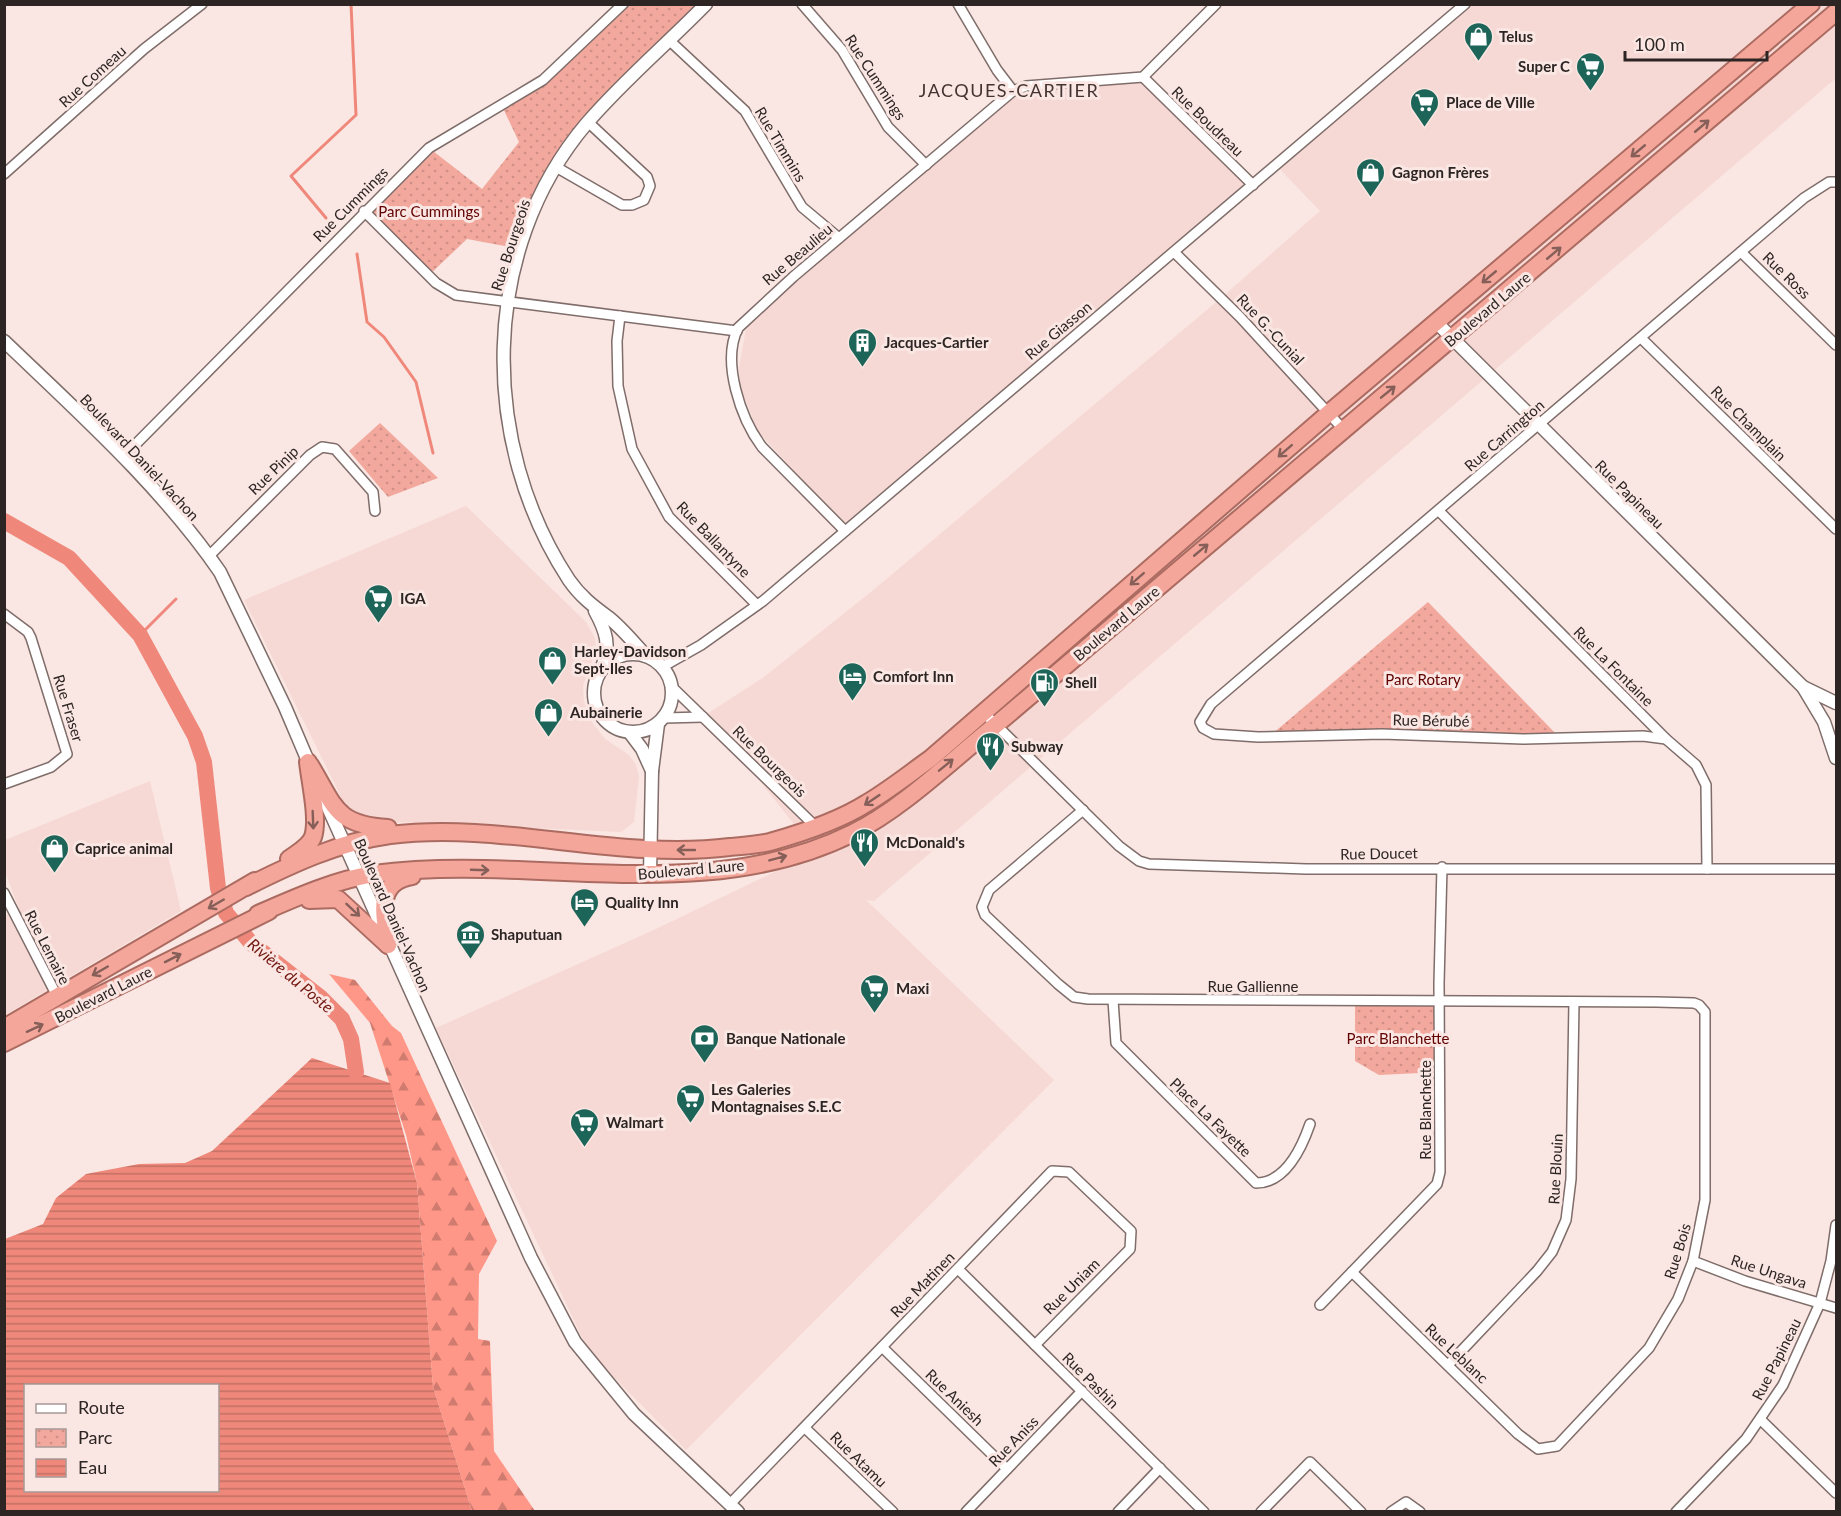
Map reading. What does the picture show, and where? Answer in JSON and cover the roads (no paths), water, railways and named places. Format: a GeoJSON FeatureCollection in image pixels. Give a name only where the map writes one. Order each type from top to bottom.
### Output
{"type":"FeatureCollection","features":[{"type":"Feature","properties":{"kind":"highway","name":"Boulevard Laure"},"geometry":{"type":"LineString","coordinates":[[4,1028],[246,887],[285,868],[345,845],[392,835],[461,833],[650,850],[704,850],[768,842],[816,827],[866,804],[930,759],[1329,413],[1811,4]]}},
{"type":"Feature","properties":{"kind":"highway","name":"Boulevard Laure"},"geometry":{"type":"LineString","coordinates":[[4,1042],[66,1014],[258,914],[300,896],[359,877],[404,871],[454,869],[650,874],[730,869],[813,849],[852,834],[884,814],[997,724],[1836,12]]}},
{"type":"Feature","properties":{"kind":"highway"},"geometry":{"type":"LineString","coordinates":[[308,762],[334,804],[349,820],[366,827],[425,833]]}},
{"type":"Feature","properties":{"kind":"highway"},"geometry":{"type":"LineString","coordinates":[[246,887],[302,850],[313,837],[314,824],[308,762]]}},
{"type":"Feature","properties":{"kind":"highway"},"geometry":{"type":"LineString","coordinates":[[388,945],[383,904],[384,896],[392,884],[406,877],[454,869]]}},
{"type":"Feature","properties":{"kind":"highway"},"geometry":{"type":"LineString","coordinates":[[258,914],[306,901],[338,898],[388,945]]}},
{"type":"Feature","properties":{"kind":"street","name":"Rue Comeau"},"geometry":{"type":"LineString","coordinates":[[4,174],[144,50],[202,4]]}},
{"type":"Feature","properties":{"kind":"street","name":"Rue Cummings"},"geometry":{"type":"LineString","coordinates":[[123,456],[429,148],[543,80],[623,4]]}},
{"type":"Feature","properties":{"kind":"street","name":"Rue Bourgeois"},"geometry":{"type":"LineString","coordinates":[[646,656],[608,618],[593,607],[570,580],[536,516],[518,466],[506,418],[503,345],[507,303],[529,225],[556,167],[588,123],[706,4]]}},
{"type":"Feature","properties":{"kind":"street","name":"Rue Cummings"},"geometry":{"type":"LineString","coordinates":[[802,4],[842,50],[888,127],[926,165]]}},
{"type":"Feature","properties":{"kind":"street"},"geometry":{"type":"LineString","coordinates":[[958,4],[997,70],[1013,91]]}},
{"type":"Feature","properties":{"kind":"street"},"geometry":{"type":"LineString","coordinates":[[1143,78],[1216,4]]}},
{"type":"Feature","properties":{"kind":"street","name":"Rue Giasson"},"geometry":{"type":"LineString","coordinates":[[662,667],[701,645],[757,605],[1253,185],[1459,6]]}},
{"type":"Feature","properties":{"kind":"street","name":"Rue Timmins"},"geometry":{"type":"LineString","coordinates":[[670,41],[745,111],[802,207],[839,238]]}},
{"type":"Feature","properties":{"kind":"street","name":"Rue Beaulieu"},"geometry":{"type":"LineString","coordinates":[[737,331],[744,320],[1013,91],[1026,86],[1143,78]]}},
{"type":"Feature","properties":{"kind":"street","name":"Rue Boudreau"},"geometry":{"type":"LineString","coordinates":[[1143,78],[1253,185]]}},
{"type":"Feature","properties":{"kind":"street"},"geometry":{"type":"LineString","coordinates":[[556,167],[622,205],[632,205],[644,200],[650,186],[647,177],[588,123]]}},
{"type":"Feature","properties":{"kind":"street","name":"Rue Carrington"},"geometry":{"type":"LineString","coordinates":[[1200,722],[1210,704],[1804,198],[1829,182],[1836,182]]}},
{"type":"Feature","properties":{"kind":"street"},"geometry":{"type":"LineString","coordinates":[[364,211],[446,291],[463,297],[737,331],[734,338],[733,370],[736,393],[751,432],[762,447],[845,531]]}},
{"type":"Feature","properties":{"kind":"street","name":"Rue G.-Cunial"},"geometry":{"type":"LineString","coordinates":[[1174,252],[1240,317],[1343,429]]}},
{"type":"Feature","properties":{"kind":"street","name":"Rue Ross"},"geometry":{"type":"LineString","coordinates":[[1741,252],[1836,345]]}},
{"type":"Feature","properties":{"kind":"street","name":"Rue Ballantyne"},"geometry":{"type":"LineString","coordinates":[[620,316],[617,341],[618,386],[632,449],[669,517],[757,605]]}},
{"type":"Feature","properties":{"kind":"street","name":"Rue Papineau"},"geometry":{"type":"LineString","coordinates":[[1436,322],[1803,687]]}},
{"type":"Feature","properties":{"kind":"street","name":"Rue Champlain"},"geometry":{"type":"LineString","coordinates":[[1641,338],[1836,529]]}},
{"type":"Feature","properties":{"kind":"street","name":"Boulevard Daniel-Vachon"},"geometry":{"type":"LineString","coordinates":[[4,341],[123,456],[171,508],[220,572],[280,696],[388,945],[466,1110],[531,1258],[575,1342],[634,1414],[734,1508]]}},
{"type":"Feature","properties":{"kind":"street","name":"Rue Pinip"},"geometry":{"type":"LineString","coordinates":[[209,556],[310,455],[322,447],[335,449],[373,492],[375,511]]}},
{"type":"Feature","properties":{"kind":"street","name":"Rue La Fontaine"},"geometry":{"type":"LineString","coordinates":[[1439,511],[1666,739],[1696,765],[1706,785],[1707,869]]}},
{"type":"Feature","properties":{"kind":"street","name":"Rue Bourgeois"},"geometry":{"type":"LineString","coordinates":[[593,607],[607,639],[609,652],[602,668]]}},
{"type":"Feature","properties":{"kind":"street","name":"Rue Fraser"},"geometry":{"type":"LineString","coordinates":[[4,614],[28,632],[64,736],[67,754],[51,767],[4,784]]}},
{"type":"Feature","properties":{"kind":"street"},"geometry":{"type":"LineString","coordinates":[[650,874],[652,771],[661,721],[672,697],[671,686],[662,667],[646,656],[622,655],[602,668],[593,691],[597,709],[607,724],[630,733],[642,749],[652,771]]}},
{"type":"Feature","properties":{"kind":"street","name":"Rue Bourgeois"},"geometry":{"type":"LineString","coordinates":[[671,686],[816,827]]}},
{"type":"Feature","properties":{"kind":"street"},"geometry":{"type":"LineString","coordinates":[[1803,687],[1836,704],[1828,711],[1824,722]]}},
{"type":"Feature","properties":{"kind":"street"},"geometry":{"type":"LineString","coordinates":[[1803,687],[1833,738],[1836,758]]}},
{"type":"Feature","properties":{"kind":"street","name":"Rue Doucet"},"geometry":{"type":"LineString","coordinates":[[983,712],[1119,846],[1139,861],[1149,864],[1305,869],[1442,867],[1836,869]]}},
{"type":"Feature","properties":{"kind":"street"},"geometry":{"type":"LineString","coordinates":[[630,733],[649,729],[661,721],[703,717]]}},
{"type":"Feature","properties":{"kind":"street","name":"Rue Bérubé"},"geometry":{"type":"LineString","coordinates":[[1200,722],[1203,728],[1214,734],[1258,736],[1382,734],[1523,739],[1643,736],[1666,739]]}},
{"type":"Feature","properties":{"kind":"street","name":"Rue Gallienne"},"geometry":{"type":"LineString","coordinates":[[1083,810],[989,890],[984,897],[982,907],[991,922],[1074,997],[1113,1000],[1694,1003],[1702,1008]]}},
{"type":"Feature","properties":{"kind":"street","name":"Rue Blanchette"},"geometry":{"type":"LineString","coordinates":[[1320,1305],[1437,1184],[1440,1172],[1442,867]]}},
{"type":"Feature","properties":{"kind":"street","name":"Rue Lemaire"},"geometry":{"type":"LineString","coordinates":[[4,893],[66,1014]]}},
{"type":"Feature","properties":{"kind":"street","name":"Place La Fayette"},"geometry":{"type":"LineString","coordinates":[[1113,1000],[1116,1043],[1256,1183],[1265,1183],[1282,1172],[1303,1144],[1310,1124]]}},
{"type":"Feature","properties":{"kind":"street","name":"Rue Blouin"},"geometry":{"type":"LineString","coordinates":[[1448,1365],[1538,1271],[1552,1252],[1566,1220],[1571,1179],[1574,1002]]}},
{"type":"Feature","properties":{"kind":"street","name":"Rue Bois"},"geometry":{"type":"LineString","coordinates":[[1545,1449],[1557,1446],[1649,1348],[1678,1299],[1693,1261],[1705,1200],[1706,1023],[1702,1008]]}},
{"type":"Feature","properties":{"kind":"street","name":"Rue Matinen"},"geometry":{"type":"LineString","coordinates":[[734,1508],[804,1428],[1052,1171],[1069,1172],[1131,1231],[1130,1250]]}},
{"type":"Feature","properties":{"kind":"street","name":"Rue Papineau"},"geometry":{"type":"LineString","coordinates":[[1676,1512],[1746,1439],[1783,1385],[1820,1303],[1831,1261],[1836,1225]]}},
{"type":"Feature","properties":{"kind":"street","name":"Rue Uniam"},"geometry":{"type":"LineString","coordinates":[[1035,1345],[1130,1250]]}},
{"type":"Feature","properties":{"kind":"street","name":"Rue Ungava"},"geometry":{"type":"LineString","coordinates":[[1693,1261],[1745,1281],[1836,1308]]}},
{"type":"Feature","properties":{"kind":"street","name":"Rue Pashin"},"geometry":{"type":"LineString","coordinates":[[958,1269],[1204,1512]]}},
{"type":"Feature","properties":{"kind":"street","name":"Rue Leblanc"},"geometry":{"type":"LineString","coordinates":[[1352,1272],[1518,1434],[1538,1449],[1545,1449]]}},
{"type":"Feature","properties":{"kind":"street","name":"Rue Aniesh"},"geometry":{"type":"LineString","coordinates":[[882,1347],[1006,1469]]}},
{"type":"Feature","properties":{"kind":"street","name":"Rue Aniss"},"geometry":{"type":"LineString","coordinates":[[966,1512],[1082,1391]]}},
{"type":"Feature","properties":{"kind":"street"},"geometry":{"type":"LineString","coordinates":[[1761,1420],[1836,1493]]}},
{"type":"Feature","properties":{"kind":"street","name":"Rue Atamu"},"geometry":{"type":"LineString","coordinates":[[804,1428],[893,1512]]}},
{"type":"Feature","properties":{"kind":"street"},"geometry":{"type":"LineString","coordinates":[[1261,1512],[1310,1462],[1361,1512]]}},
{"type":"Feature","properties":{"kind":"street"},"geometry":{"type":"LineString","coordinates":[[1118,1512],[1160,1468]]}},
{"type":"Feature","properties":{"kind":"street"},"geometry":{"type":"LineString","coordinates":[[1391,1512],[1406,1502],[1420,1512]]}},
{"type":"Feature","properties":{"kind":"water"},"geometry":{"type":"Polygon","coordinates":[[[312,1058],[390,1083],[417,1183],[433,1387],[472,1511],[5,1511],[5,1239],[43,1224],[56,1198],[86,1174],[139,1164],[185,1163],[212,1151],[312,1058]]]}},
{"type":"Feature","properties":{"kind":"waterway"},"geometry":{"type":"LineString","coordinates":[[326,218],[291,176],[356,115],[351,4]]}},
{"type":"Feature","properties":{"kind":"waterway"},"geometry":{"type":"LineString","coordinates":[[357,254],[367,322],[384,337],[416,382],[433,453]]}},
{"type":"Feature","properties":{"kind":"waterway","name":"Rivière du Poste"},"geometry":{"type":"LineString","coordinates":[[4,521],[69,558],[140,635],[195,736],[204,762],[218,888],[226,913],[251,943],[320,997],[342,1019],[351,1039],[356,1072]]}},
{"type":"Feature","properties":{"kind":"waterway"},"geometry":{"type":"LineString","coordinates":[[140,635],[176,599]]}},
{"type":"Feature","properties":{"kind":"place","name":"Telus"},"geometry":{"type":"Point","coordinates":[1478,62]}},
{"type":"Feature","properties":{"kind":"place","name":"Super C"},"geometry":{"type":"Point","coordinates":[1591,92]}},
{"type":"Feature","properties":{"kind":"place","name":"Place de Ville"},"geometry":{"type":"Point","coordinates":[1425,128]}},
{"type":"Feature","properties":{"kind":"place","name":"Gagnon Frères"},"geometry":{"type":"Point","coordinates":[1371,198]}},
{"type":"Feature","properties":{"kind":"place","name":"Jacques-Cartier"},"geometry":{"type":"Point","coordinates":[863,368]}},
{"type":"Feature","properties":{"kind":"place","name":"IGA"},"geometry":{"type":"Point","coordinates":[379,624]}},
{"type":"Feature","properties":{"kind":"place","name":"Harley-Davidson Sept-Iles"},"geometry":{"type":"Point","coordinates":[553,686]}},
{"type":"Feature","properties":{"kind":"place","name":"Comfort Inn"},"geometry":{"type":"Point","coordinates":[852,702]}},
{"type":"Feature","properties":{"kind":"place","name":"Shell"},"geometry":{"type":"Point","coordinates":[1044,708]}},
{"type":"Feature","properties":{"kind":"place","name":"Aubainerie"},"geometry":{"type":"Point","coordinates":[549,738]}},
{"type":"Feature","properties":{"kind":"place","name":"Subway"},"geometry":{"type":"Point","coordinates":[990,772]}},
{"type":"Feature","properties":{"kind":"place","name":"McDonald's"},"geometry":{"type":"Point","coordinates":[865,868]}},
{"type":"Feature","properties":{"kind":"place","name":"Caprice animal"},"geometry":{"type":"Point","coordinates":[54,874]}},
{"type":"Feature","properties":{"kind":"place","name":"Quality Inn"},"geometry":{"type":"Point","coordinates":[584,928]}},
{"type":"Feature","properties":{"kind":"place","name":"Shaputuan"},"geometry":{"type":"Point","coordinates":[470,960]}},
{"type":"Feature","properties":{"kind":"place","name":"Maxi"},"geometry":{"type":"Point","coordinates":[875,1014]}},
{"type":"Feature","properties":{"kind":"place","name":"Banque Nationale"},"geometry":{"type":"Point","coordinates":[705,1064]}},
{"type":"Feature","properties":{"kind":"place","name":"Les Galeries Montagnaises S.E.C"},"geometry":{"type":"Point","coordinates":[690,1124]}},
{"type":"Feature","properties":{"kind":"place","name":"Walmart"},"geometry":{"type":"Point","coordinates":[585,1148]}},
{"type":"Feature","properties":{"kind":"district","name":"JACQUES-CARTIER"},"geometry":{"type":"Point","coordinates":[1009,90]}},
{"type":"Feature","properties":{"kind":"park label","name":"Parc Cummings"},"geometry":{"type":"Point","coordinates":[429,211]}},
{"type":"Feature","properties":{"kind":"park label","name":"Parc Rotary"},"geometry":{"type":"Point","coordinates":[1423,679]}},
{"type":"Feature","properties":{"kind":"park label","name":"Parc Blanchette"},"geometry":{"type":"Point","coordinates":[1398,1038]}}]}
